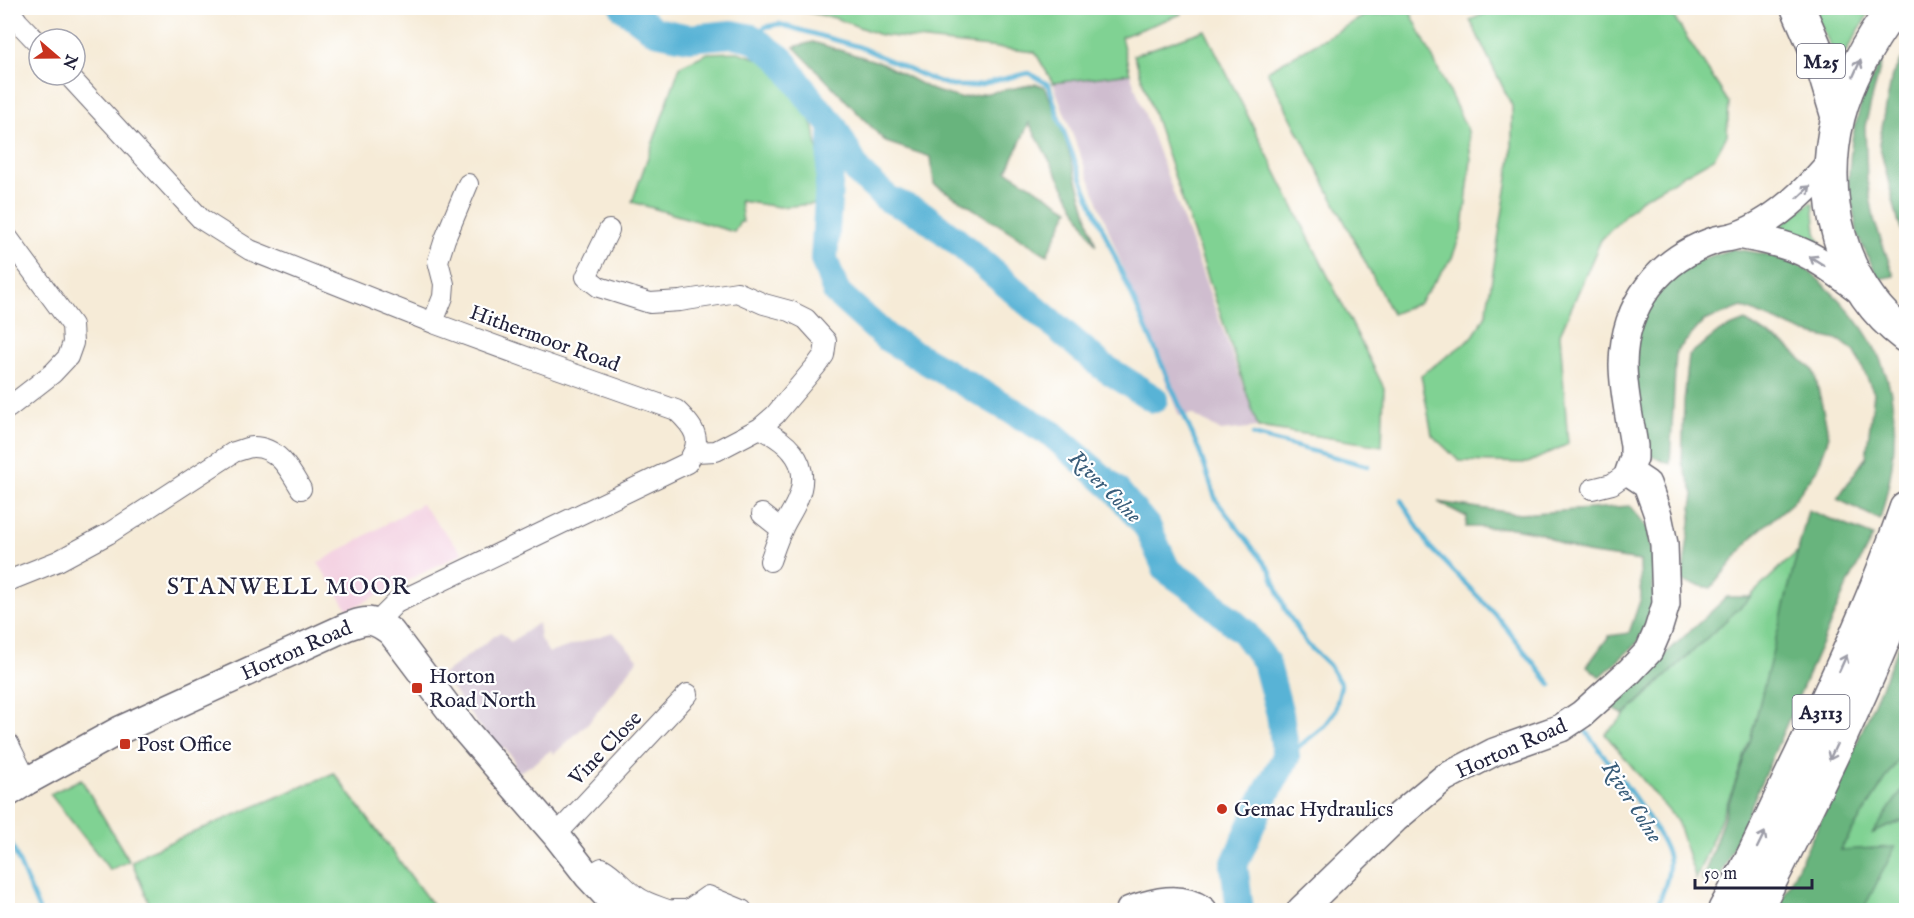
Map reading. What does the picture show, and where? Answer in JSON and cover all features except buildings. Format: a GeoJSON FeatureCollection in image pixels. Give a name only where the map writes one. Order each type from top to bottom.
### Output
{"type":"FeatureCollection","features":[{"type":"Feature","properties":{"kind":"highway","name":"M25"},"geometry":{"type":"LineString","coordinates":[[1798,8],[1821,61],[1838,117]]}},
{"type":"Feature","properties":{"kind":"highway"},"geometry":{"type":"LineString","coordinates":[[1896,13],[1863,55],[1838,117],[1831,162],[1832,193],[1837,228],[1853,275],[1865,294],[1906,337]]}},
{"type":"Feature","properties":{"kind":"highway","name":"A3113"},"geometry":{"type":"LineString","coordinates":[[1725,910],[1823,709],[1875,589],[1906,509]]}},
{"type":"Feature","properties":{"kind":"highway","name":"A3113"},"geometry":{"type":"LineString","coordinates":[[1755,910],[1792,839],[1858,698],[1906,583]]}},
{"type":"Feature","properties":{"kind":"street"},"geometry":{"type":"LineString","coordinates":[[8,8],[27,31]]}},
{"type":"Feature","properties":{"kind":"street","name":"Hithermoor Road"},"geometry":{"type":"LineString","coordinates":[[79,87],[201,219],[250,250],[537,362],[676,410],[690,423],[697,442],[695,452]]}},
{"type":"Feature","properties":{"kind":"street"},"geometry":{"type":"LineString","coordinates":[[1592,489],[1612,484],[1629,471],[1634,458],[1623,367],[1625,340],[1632,315],[1642,295],[1656,276],[1671,262],[1716,240],[1738,235],[1799,197],[1831,162]]}},
{"type":"Feature","properties":{"kind":"street"},"geometry":{"type":"LineString","coordinates":[[433,322],[443,297],[444,284],[438,261],[468,183]]}},
{"type":"Feature","properties":{"kind":"street"},"geometry":{"type":"LineString","coordinates":[[380,623],[384,615],[396,603],[687,463],[695,452],[717,451],[760,428],[783,406],[824,355],[826,341],[806,319],[737,292],[650,303],[599,287],[586,277],[609,230]]}},
{"type":"Feature","properties":{"kind":"street"},"geometry":{"type":"LineString","coordinates":[[1738,235],[1775,242],[1803,252],[1821,262],[1865,294]]}},
{"type":"Feature","properties":{"kind":"street"},"geometry":{"type":"LineString","coordinates":[[8,238],[72,325],[73,343],[68,357],[53,373],[8,408]]}},
{"type":"Feature","properties":{"kind":"street"},"geometry":{"type":"LineString","coordinates":[[760,428],[776,436],[793,450],[801,472],[802,485],[770,561]]}},
{"type":"Feature","properties":{"kind":"street"},"geometry":{"type":"LineString","coordinates":[[8,581],[58,561],[108,534],[234,453],[252,447],[268,451],[284,460],[302,489]]}},
{"type":"Feature","properties":{"kind":"street","name":"Horton Road"},"geometry":{"type":"LineString","coordinates":[[1301,910],[1395,819],[1444,778],[1494,752],[1561,728],[1582,714],[1630,671],[1648,651],[1658,630],[1666,604],[1664,544],[1658,515],[1647,484],[1629,471]]}},
{"type":"Feature","properties":{"kind":"street"},"geometry":{"type":"LineString","coordinates":[[762,514],[782,530]]}},
{"type":"Feature","properties":{"kind":"street","name":"Horton Road"},"geometry":{"type":"LineString","coordinates":[[17,787],[120,730],[264,663],[358,622],[369,620],[380,623],[391,632],[465,730],[556,835],[609,901],[620,910]]}},
{"type":"Feature","properties":{"kind":"street","name":"Vine Close"},"geometry":{"type":"LineString","coordinates":[[556,835],[687,705]]}},
{"type":"Feature","properties":{"kind":"street"},"geometry":{"type":"LineString","coordinates":[[8,743],[17,787]]}},
{"type":"Feature","properties":{"kind":"street"},"geometry":{"type":"LineString","coordinates":[[588,876],[603,868],[611,872],[620,884],[639,898],[668,910]]}},
{"type":"Feature","properties":{"kind":"street"},"geometry":{"type":"LineString","coordinates":[[674,910],[688,910],[708,896],[742,910]]}},
{"type":"Feature","properties":{"kind":"street"},"geometry":{"type":"LineString","coordinates":[[1130,910],[1153,902],[1172,900],[1186,902],[1203,910]]}},
{"type":"Feature","properties":{"kind":"shaded area"},"geometry":{"type":"Polygon","coordinates":[[[1130,73],[1258,427],[1221,431],[1192,414],[1179,416],[1053,83],[1130,73]]]}},
{"type":"Feature","properties":{"kind":"shaded area"},"geometry":{"type":"Polygon","coordinates":[[[421,504],[463,553],[348,610],[318,563],[421,504]]]}},
{"type":"Feature","properties":{"kind":"shaded area"},"geometry":{"type":"Polygon","coordinates":[[[538,623],[540,639],[549,653],[613,632],[638,659],[590,721],[554,754],[551,750],[517,773],[514,770],[514,759],[505,749],[494,746],[442,675],[500,632],[511,642],[538,623]]]}},
{"type":"Feature","properties":{"kind":"green space"},"geometry":{"type":"Polygon","coordinates":[[[787,8],[1178,8],[1181,14],[1121,37],[1130,73],[1053,83],[1035,52],[880,35],[835,18],[787,8]]]}},
{"type":"Feature","properties":{"kind":"green space"},"geometry":{"type":"Polygon","coordinates":[[[1497,8],[1668,8],[1729,103],[1727,135],[1714,158],[1640,200],[1601,240],[1560,334],[1568,444],[1528,463],[1459,461],[1432,435],[1421,375],[1472,338],[1486,315],[1512,153],[1512,106],[1470,20],[1497,8]]]}},
{"type":"Feature","properties":{"kind":"green space"},"geometry":{"type":"Polygon","coordinates":[[[1812,8],[1872,8],[1839,63],[1812,8]]]}},
{"type":"Feature","properties":{"kind":"green space"},"geometry":{"type":"Polygon","coordinates":[[[1410,11],[1468,131],[1471,160],[1463,228],[1452,258],[1419,303],[1392,314],[1267,71],[1364,16],[1410,11]]]}},
{"type":"Feature","properties":{"kind":"green space"},"geometry":{"type":"Polygon","coordinates":[[[1205,30],[1384,388],[1382,446],[1258,427],[1134,55],[1205,30]]]}},
{"type":"Feature","properties":{"kind":"green space"},"geometry":{"type":"Polygon","coordinates":[[[813,42],[882,63],[932,90],[960,98],[1036,84],[1045,87],[1060,121],[1096,246],[1029,123],[1007,171],[1069,209],[1047,255],[934,184],[931,157],[886,142],[794,47],[813,42]]]}},
{"type":"Feature","properties":{"kind":"green space"},"geometry":{"type":"Polygon","coordinates":[[[738,52],[768,62],[795,90],[814,128],[826,203],[779,207],[740,201],[743,222],[740,222],[734,232],[632,202],[680,66],[708,53],[738,52]]]}},
{"type":"Feature","properties":{"kind":"green space"},"geometry":{"type":"Polygon","coordinates":[[[1884,53],[1865,126],[1867,181],[1875,223],[1894,276],[1879,279],[1858,237],[1848,182],[1852,139],[1862,99],[1884,53]]]}},
{"type":"Feature","properties":{"kind":"green space"},"geometry":{"type":"Polygon","coordinates":[[[1905,54],[1906,243],[1879,144],[1892,75],[1905,54]]]}},
{"type":"Feature","properties":{"kind":"green space"},"geometry":{"type":"Polygon","coordinates":[[[1813,203],[1816,232],[1822,248],[1770,234],[1813,203]]]}},
{"type":"Feature","properties":{"kind":"green space"},"geometry":{"type":"Polygon","coordinates":[[[1732,249],[1780,258],[1807,270],[1837,297],[1870,340],[1885,372],[1890,389],[1894,421],[1892,464],[1880,520],[1837,499],[1866,457],[1874,393],[1855,352],[1841,341],[1806,333],[1742,307],[1704,321],[1676,352],[1670,464],[1649,455],[1634,389],[1634,341],[1652,295],[1684,265],[1732,249]]]}},
{"type":"Feature","properties":{"kind":"green space"},"geometry":{"type":"Polygon","coordinates":[[[1745,321],[1786,345],[1814,371],[1829,436],[1818,468],[1793,502],[1755,534],[1711,588],[1682,582],[1694,494],[1682,463],[1684,402],[1689,355],[1720,331],[1745,321]]]}},
{"type":"Feature","properties":{"kind":"green space"},"geometry":{"type":"Polygon","coordinates":[[[1438,502],[1520,514],[1630,506],[1648,528],[1654,568],[1653,601],[1643,633],[1637,643],[1600,677],[1587,666],[1609,636],[1629,633],[1641,598],[1640,561],[1586,553],[1540,533],[1513,528],[1466,527],[1467,517],[1438,502]]]}},
{"type":"Feature","properties":{"kind":"green space"},"geometry":{"type":"Polygon","coordinates":[[[1808,510],[1873,536],[1845,590],[1720,877],[1702,881],[1751,738],[1808,510]]]}},
{"type":"Feature","properties":{"kind":"green space"},"geometry":{"type":"Polygon","coordinates":[[[1801,548],[1751,738],[1696,879],[1677,821],[1605,734],[1801,548]]]}},
{"type":"Feature","properties":{"kind":"green space"},"geometry":{"type":"Polygon","coordinates":[[[1727,597],[1751,597],[1624,715],[1609,706],[1727,597]]]}},
{"type":"Feature","properties":{"kind":"green space"},"geometry":{"type":"Polygon","coordinates":[[[1906,629],[1906,747],[1840,850],[1895,847],[1863,910],[1777,910],[1845,770],[1906,629]]]}},
{"type":"Feature","properties":{"kind":"green space"},"geometry":{"type":"Polygon","coordinates":[[[1906,729],[1906,910],[1805,910],[1906,729]]]}},
{"type":"Feature","properties":{"kind":"green space"},"geometry":{"type":"Polygon","coordinates":[[[334,773],[436,910],[152,910],[132,862],[147,852],[334,773]]]}},
{"type":"Feature","properties":{"kind":"green space"},"geometry":{"type":"Polygon","coordinates":[[[81,779],[129,861],[110,870],[50,794],[81,779]]]}},
{"type":"Feature","properties":{"kind":"green space"},"geometry":{"type":"Polygon","coordinates":[[[1906,784],[1906,819],[1873,833],[1906,784]]]}},
{"type":"Feature","properties":{"kind":"waterway","name":"River Colne"},"geometry":{"type":"LineString","coordinates":[[624,8],[655,31],[689,38],[732,34],[752,38],[781,59],[833,126],[858,172],[888,199],[923,215],[954,239],[1102,366],[1154,399]]}},
{"type":"Feature","properties":{"kind":"waterway"},"geometry":{"type":"LineString","coordinates":[[752,38],[765,27],[779,24],[860,47],[928,78],[952,86],[973,86],[1029,73],[1049,85],[1059,119],[1086,190],[1199,450],[1216,500],[1270,570],[1285,609],[1307,644],[1329,665],[1341,685],[1335,711],[1323,727],[1286,757]]}},
{"type":"Feature","properties":{"kind":"waterway","name":"River Colne"},"geometry":{"type":"LineString","coordinates":[[833,126],[824,259],[836,292],[887,338],[1052,434],[1116,490],[1148,528],[1167,570],[1197,591],[1244,632],[1266,662],[1280,714],[1286,757],[1262,801],[1234,865],[1240,910]]}},
{"type":"Feature","properties":{"kind":"waterway","name":"River Colne"},"geometry":{"type":"LineString","coordinates":[[1253,435],[1368,466]]}},
{"type":"Feature","properties":{"kind":"waterway","name":"River Colne"},"geometry":{"type":"LineString","coordinates":[[1401,500],[1430,547],[1495,614],[1551,685]]}},
{"type":"Feature","properties":{"kind":"waterway","name":"River Colne"},"geometry":{"type":"LineString","coordinates":[[1585,730],[1647,815],[1666,850],[1669,862],[1668,875],[1655,910]]}},
{"type":"Feature","properties":{"kind":"waterway"},"geometry":{"type":"LineString","coordinates":[[8,836],[39,910]]}},
{"type":"Feature","properties":{"kind":"place","name":"Horton Road North"},"geometry":{"type":"Point","coordinates":[417,688]}},
{"type":"Feature","properties":{"kind":"place","name":"Post Office"},"geometry":{"type":"Point","coordinates":[125,744]}},
{"type":"Feature","properties":{"kind":"place","name":"Gemac Hydraulics"},"geometry":{"type":"Point","coordinates":[1222,809]}},
{"type":"Feature","properties":{"kind":"district","name":"STANWELL MOOR"},"geometry":{"type":"Point","coordinates":[289,586]}}]}
